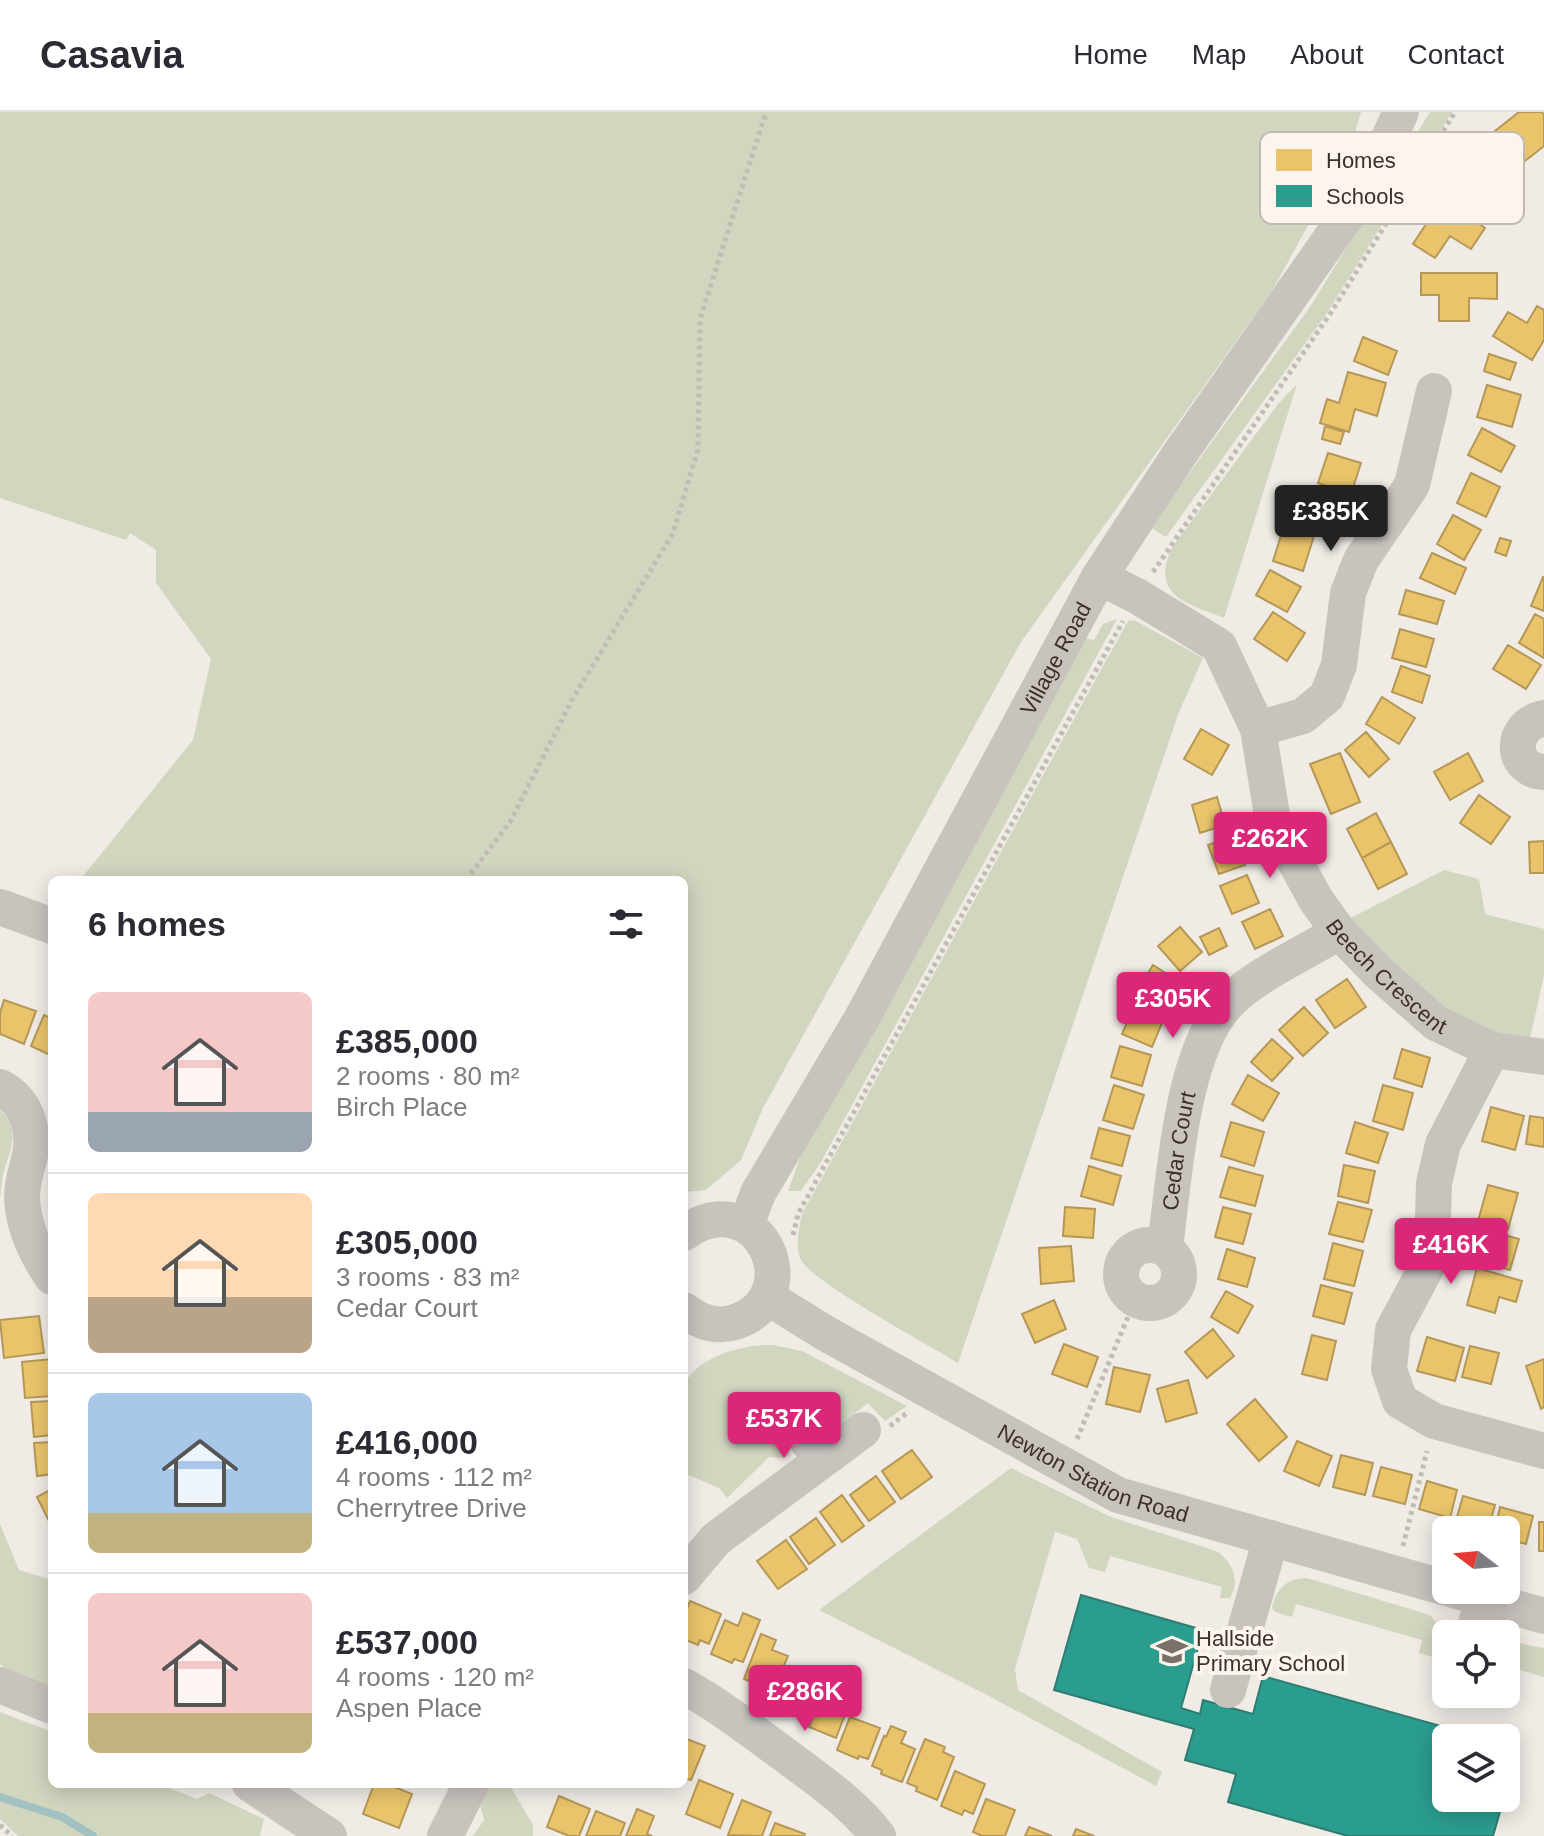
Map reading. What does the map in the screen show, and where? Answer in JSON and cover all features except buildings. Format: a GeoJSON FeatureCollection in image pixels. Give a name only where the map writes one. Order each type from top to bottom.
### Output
{"type":"FeatureCollection","features":[{"type":"Feature","properties":{"kind":"street","name":"Village Road"},"geometry":{"type":"LineString","coordinates":[[1392,132],[1401,112]]}},
{"type":"Feature","properties":{"kind":"street","name":"Village Road"},"geometry":{"type":"LineString","coordinates":[[746,1225],[758,1193],[862,1018],[1099,577],[1179,455],[1341,224]]}},
{"type":"Feature","properties":{"kind":"street"},"geometry":{"type":"LineString","coordinates":[[1258,729],[1303,716],[1327,696],[1339,665],[1348,593],[1361,560],[1412,485],[1434,391]]}},
{"type":"Feature","properties":{"kind":"street","name":"Beech Crescent"},"geometry":{"type":"LineString","coordinates":[[1099,577],[1137,596],[1219,646],[1258,729],[1273,821],[1316,900],[1339,932],[1380,974],[1436,1023],[1492,1050],[1544,1057]]}},
{"type":"Feature","properties":{"kind":"street"},"geometry":{"type":"LineString","coordinates":[[1544,718],[1532,720],[1520,731],[1517,747],[1522,762],[1535,772],[1544,772]]}},
{"type":"Feature","properties":{"kind":"street"},"geometry":{"type":"LineString","coordinates":[[0,907],[48,925]]}},
{"type":"Feature","properties":{"kind":"street","name":"Cedar Court"},"geometry":{"type":"LineString","coordinates":[[1135,1300],[1122,1286],[1120,1268],[1130,1252],[1147,1244],[1165,1248],[1185,1109],[1205,1036],[1229,1001],[1339,932]]}},
{"type":"Feature","properties":{"kind":"street"},"geometry":{"type":"LineString","coordinates":[[1492,1050],[1443,1144],[1434,1183],[1432,1257],[1393,1330],[1389,1369],[1400,1401],[1434,1421],[1544,1451]]}},
{"type":"Feature","properties":{"kind":"street"},"geometry":{"type":"LineString","coordinates":[[0,1087],[23,1105],[30,1125],[30,1153],[23,1176],[22,1201],[37,1255],[48,1271]]}},
{"type":"Feature","properties":{"kind":"street"},"geometry":{"type":"LineString","coordinates":[[688,1230],[713,1219],[729,1219],[746,1225],[758,1234],[772,1259],[772,1285],[757,1310],[731,1324],[689,1326]]}},
{"type":"Feature","properties":{"kind":"street","name":"Newton Station Road"},"geometry":{"type":"LineString","coordinates":[[767,1297],[825,1333],[1072,1451],[1118,1495],[1432,1584]]}},
{"type":"Feature","properties":{"kind":"street"},"geometry":{"type":"LineString","coordinates":[[796,1425],[821,1460]]}},
{"type":"Feature","properties":{"kind":"street"},"geometry":{"type":"LineString","coordinates":[[688,1572],[716,1539],[863,1430]]}},
{"type":"Feature","properties":{"kind":"street"},"geometry":{"type":"LineString","coordinates":[[1228,1690],[1271,1538]]}},
{"type":"Feature","properties":{"kind":"street"},"geometry":{"type":"LineString","coordinates":[[1503,1604],[1544,1616]]}},
{"type":"Feature","properties":{"kind":"street"},"geometry":{"type":"LineString","coordinates":[[0,1685],[48,1704]]}},
{"type":"Feature","properties":{"kind":"street"},"geometry":{"type":"LineString","coordinates":[[688,1688],[713,1701],[839,1795],[878,1836]]}},
{"type":"Feature","properties":{"kind":"street"},"geometry":{"type":"LineString","coordinates":[[256,1788],[329,1836]]}},
{"type":"Feature","properties":{"kind":"street"},"geometry":{"type":"LineString","coordinates":[[445,1836],[469,1788]]}},
{"type":"Feature","properties":{"kind":"path"},"geometry":{"type":"LineString","coordinates":[[469,876],[510,822],[572,700],[673,533],[698,449],[700,319],[766,112]]}},
{"type":"Feature","properties":{"kind":"path"},"geometry":{"type":"LineString","coordinates":[[1443,132],[1455,112]]}},
{"type":"Feature","properties":{"kind":"path"},"geometry":{"type":"LineString","coordinates":[[791,1242],[798,1214],[1137,596],[1332,311],[1386,224]]}},
{"type":"Feature","properties":{"kind":"path"},"geometry":{"type":"LineString","coordinates":[[1072,1451],[1135,1300]]}},
{"type":"Feature","properties":{"kind":"path"},"geometry":{"type":"LineString","coordinates":[[1396,1574],[1434,1421]]}},
{"type":"Feature","properties":{"kind":"path"},"geometry":{"type":"LineString","coordinates":[[1067,1430],[1072,1451]]}},
{"type":"Feature","properties":{"kind":"path"},"geometry":{"type":"LineString","coordinates":[[0,1825],[12,1836]]}},
{"type":"Feature","properties":{"kind":"green space"},"geometry":{"type":"Polygon","coordinates":[[[0,112],[1361,112],[1355,132],[1260,132],[1260,224],[1309,224],[1272,291],[1021,642],[763,1108],[741,1160],[706,1190],[688,1192],[688,876],[83,876],[193,740],[211,659],[156,583],[156,550],[130,533],[126,540],[0,498],[0,112]]]}},
{"type":"Feature","properties":{"kind":"green space"},"geometry":{"type":"Polygon","coordinates":[[[1430,112],[1452,112],[1440,132],[1418,132],[1430,112]]]}},
{"type":"Feature","properties":{"kind":"green space"},"geometry":{"type":"Polygon","coordinates":[[[1361,224],[1382,224],[1327,313],[1166,537],[1150,527],[1310,307],[1361,224]]]}},
{"type":"Feature","properties":{"kind":"green space"},"geometry":{"type":"Polygon","coordinates":[[[1297,384],[1224,618],[1176,596],[1169,588],[1166,565],[1171,549],[1278,404],[1297,384]]]}},
{"type":"Feature","properties":{"kind":"green space"},"geometry":{"type":"Polygon","coordinates":[[[1117,619],[821,1162],[801,1191],[788,1191],[801,1155],[1083,638],[1094,640],[1103,624],[1117,619]]]}},
{"type":"Feature","properties":{"kind":"green space"},"geometry":{"type":"Polygon","coordinates":[[[1134,620],[1203,658],[1179,712],[958,1363],[849,1298],[810,1270],[801,1260],[798,1249],[801,1216],[1128,621],[1134,620]]]}},
{"type":"Feature","properties":{"kind":"green space"},"geometry":{"type":"Polygon","coordinates":[[[1444,870],[1479,879],[1485,914],[1544,929],[1544,975],[1528,1048],[1437,1019],[1341,923],[1444,870]]]}},
{"type":"Feature","properties":{"kind":"green space"},"geometry":{"type":"Polygon","coordinates":[[[0,1109],[10,1125],[12,1139],[0,1198],[0,1109]]]}},
{"type":"Feature","properties":{"kind":"green space"},"geometry":{"type":"Polygon","coordinates":[[[773,1345],[802,1351],[907,1406],[885,1421],[868,1403],[841,1424],[829,1427],[820,1422],[805,1402],[789,1417],[792,1441],[788,1456],[769,1457],[727,1498],[719,1488],[688,1475],[688,1379],[711,1359],[750,1347],[773,1345]]]}},
{"type":"Feature","properties":{"kind":"green space"},"geometry":{"type":"Polygon","coordinates":[[[1011,1468],[1111,1517],[1216,1551],[1233,1572],[1235,1584],[1230,1598],[1220,1598],[1222,1587],[1110,1556],[1105,1572],[1089,1568],[1077,1539],[1055,1532],[1015,1669],[1018,1690],[1162,1772],[1156,1786],[989,1696],[819,1610],[1011,1468]]]}},
{"type":"Feature","properties":{"kind":"green space"},"geometry":{"type":"Polygon","coordinates":[[[0,1524],[19,1570],[48,1579],[48,1687],[0,1664],[0,1524]]]}},
{"type":"Feature","properties":{"kind":"green space"},"geometry":{"type":"Polygon","coordinates":[[[1307,1578],[1430,1615],[1434,1620],[1432,1657],[1419,1653],[1422,1640],[1296,1604],[1292,1617],[1275,1612],[1272,1608],[1280,1590],[1294,1580],[1307,1578]]]}},
{"type":"Feature","properties":{"kind":"green space"},"geometry":{"type":"Polygon","coordinates":[[[1520,1643],[1544,1648],[1544,1677],[1520,1670],[1520,1643]]]}},
{"type":"Feature","properties":{"kind":"green space"},"geometry":{"type":"Polygon","coordinates":[[[0,1712],[48,1730],[48,1788],[169,1788],[197,1799],[209,1793],[264,1819],[260,1836],[18,1836],[0,1819],[0,1712]]]}},
{"type":"Feature","properties":{"kind":"green space"},"geometry":{"type":"Polygon","coordinates":[[[489,1788],[511,1788],[533,1825],[533,1836],[473,1836],[484,1820],[480,1805],[489,1788]]]}},
{"type":"Feature","properties":{"kind":"waterway"},"geometry":{"type":"LineString","coordinates":[[0,1797],[62,1817],[93,1836]]}},
{"type":"Feature","properties":{"kind":"place","name":"Hallside Primary School"},"geometry":{"type":"Point","coordinates":[1172,1651]}}]}
